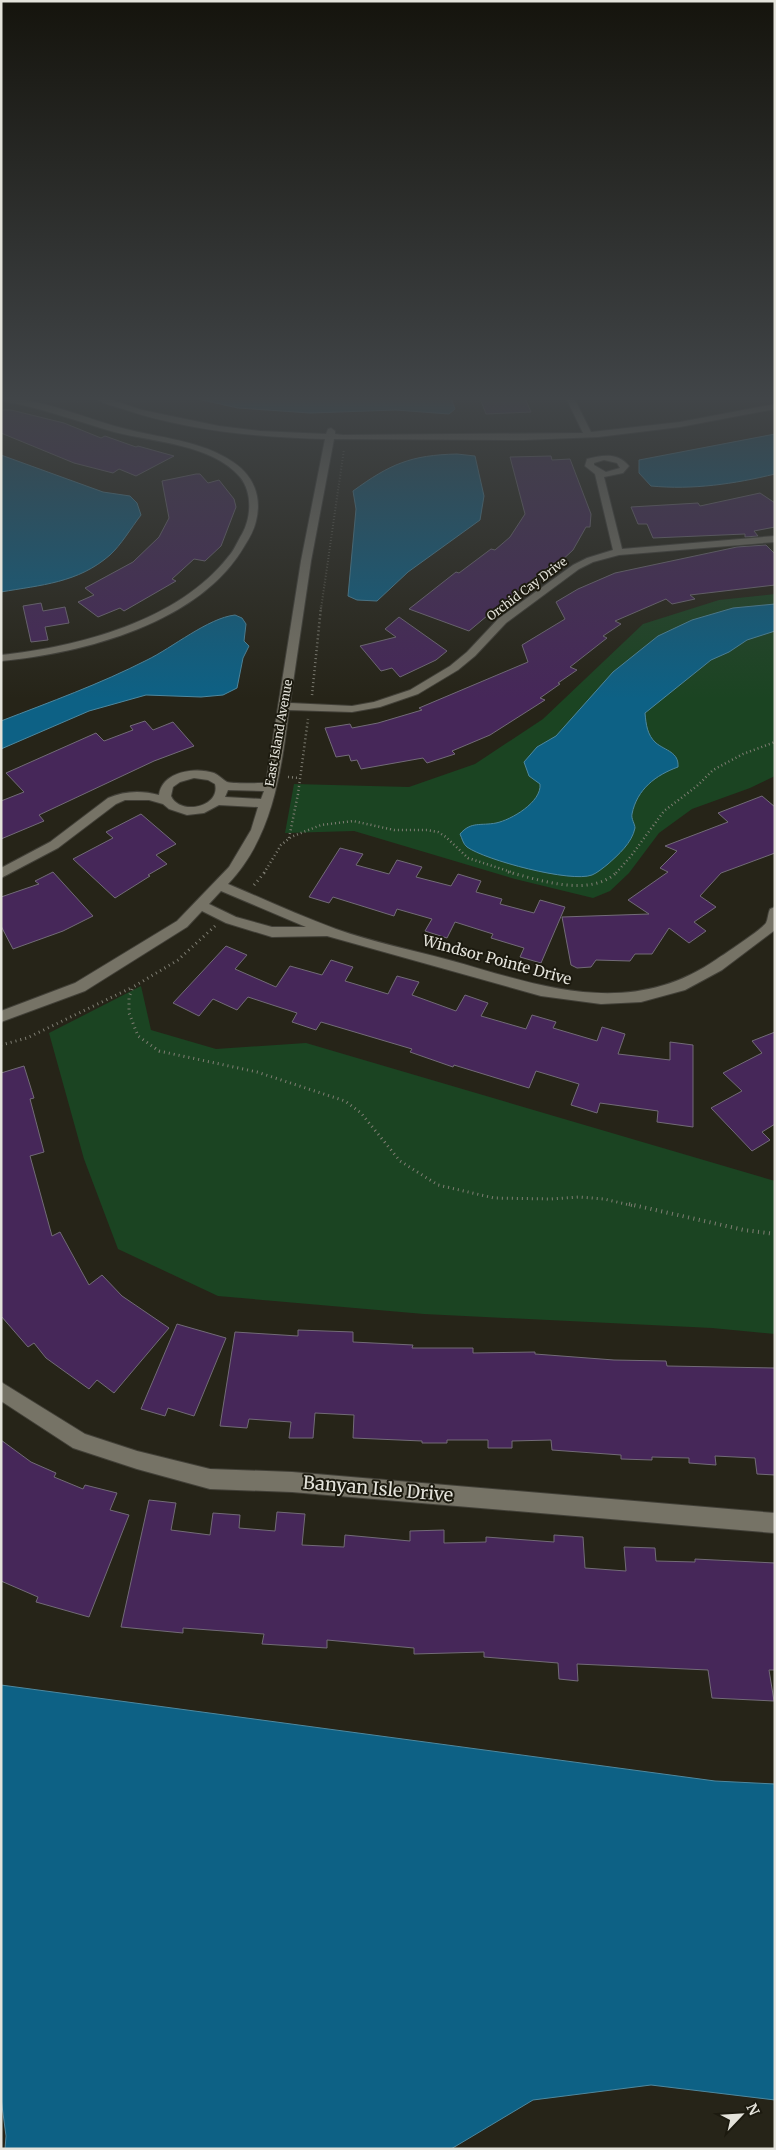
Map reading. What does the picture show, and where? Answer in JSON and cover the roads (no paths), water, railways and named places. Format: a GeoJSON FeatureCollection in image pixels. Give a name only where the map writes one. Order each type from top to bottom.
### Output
{"type":"FeatureCollection","features":[{"type":"Feature","properties":{"kind":"street"},"geometry":{"type":"LineString","coordinates":[[1,658],[40,655],[89,644],[136,626],[180,603],[215,577],[242,545],[251,523],[253,498]]}},
{"type":"Feature","properties":{"kind":"street","name":"East Island Avenue"},"geometry":{"type":"LineString","coordinates":[[1,1017],[80,987],[182,924],[234,870],[257,830],[271,787],[306,562],[318,498]]}},
{"type":"Feature","properties":{"kind":"street"},"geometry":{"type":"LineString","coordinates":[[604,498],[618,552]]}},
{"type":"Feature","properties":{"kind":"street","name":"Orchid Cay Drive"},"geometry":{"type":"LineString","coordinates":[[285,706],[352,709],[383,703],[414,692],[454,668],[471,654],[502,621],[576,567],[590,560],[618,552],[775,539]]}},
{"type":"Feature","properties":{"kind":"street"},"geometry":{"type":"LineString","coordinates":[[1,874],[54,845],[102,807],[144,788],[173,781],[184,776],[200,774],[217,779],[222,786],[223,792],[218,801]]}},
{"type":"Feature","properties":{"kind":"street"},"geometry":{"type":"LineString","coordinates":[[173,781],[167,786],[165,794],[167,800],[172,806],[188,811],[201,810],[218,801],[266,803]]}},
{"type":"Feature","properties":{"kind":"street"},"geometry":{"type":"LineString","coordinates":[[222,786],[271,787]]}},
{"type":"Feature","properties":{"kind":"street"},"geometry":{"type":"LineString","coordinates":[[123,796],[149,796],[167,800]]}},
{"type":"Feature","properties":{"kind":"street","name":"Windsor Pointe Drive"},"geometry":{"type":"LineString","coordinates":[[219,885],[333,933],[515,982],[541,991],[568,997],[599,1000],[627,999],[653,994],[697,978],[772,925],[775,912]]}},
{"type":"Feature","properties":{"kind":"street","name":"Windsor Pointe Drive"},"geometry":{"type":"LineString","coordinates":[[201,904],[224,917],[272,932],[333,933]]}},
{"type":"Feature","properties":{"kind":"street","name":"Banyan Isle Drive"},"geometry":{"type":"LineString","coordinates":[[1,1391],[80,1442],[137,1460],[210,1479],[302,1483],[775,1523]]}},
{"type":"Feature","properties":{"kind":"water"},"geometry":{"type":"Polygon","coordinates":[[[1,498],[132,498],[137,503],[141,515],[114,551],[98,564],[85,572],[45,585],[1,592],[1,498]]]}},
{"type":"Feature","properties":{"kind":"water"},"geometry":{"type":"Polygon","coordinates":[[[354,498],[484,498],[480,520],[408,572],[377,601],[357,600],[348,596],[356,509],[354,498]]]}},
{"type":"Feature","properties":{"kind":"water"},"geometry":{"type":"Polygon","coordinates":[[[775,604],[775,631],[747,640],[729,652],[711,660],[645,713],[649,733],[656,743],[674,755],[678,762],[678,767],[662,774],[643,790],[638,797],[632,814],[635,828],[631,839],[620,853],[598,872],[581,877],[548,873],[509,864],[466,846],[460,834],[468,827],[502,821],[517,814],[531,803],[539,791],[540,784],[529,776],[524,762],[537,747],[556,736],[613,672],[658,636],[692,620],[733,608],[775,604]]]}},
{"type":"Feature","properties":{"kind":"water"},"geometry":{"type":"Polygon","coordinates":[[[235,615],[242,618],[246,624],[244,641],[249,646],[243,658],[237,688],[223,695],[201,697],[146,695],[89,711],[1,749],[1,721],[129,669],[157,655],[202,627],[224,617],[235,615]]]}},
{"type":"Feature","properties":{"kind":"water"},"geometry":{"type":"Polygon","coordinates":[[[1,1685],[715,1781],[775,1784],[775,2100],[651,2085],[533,2100],[451,2149],[5,2149],[6,2136],[1,2098],[1,1685]]]}}]}
